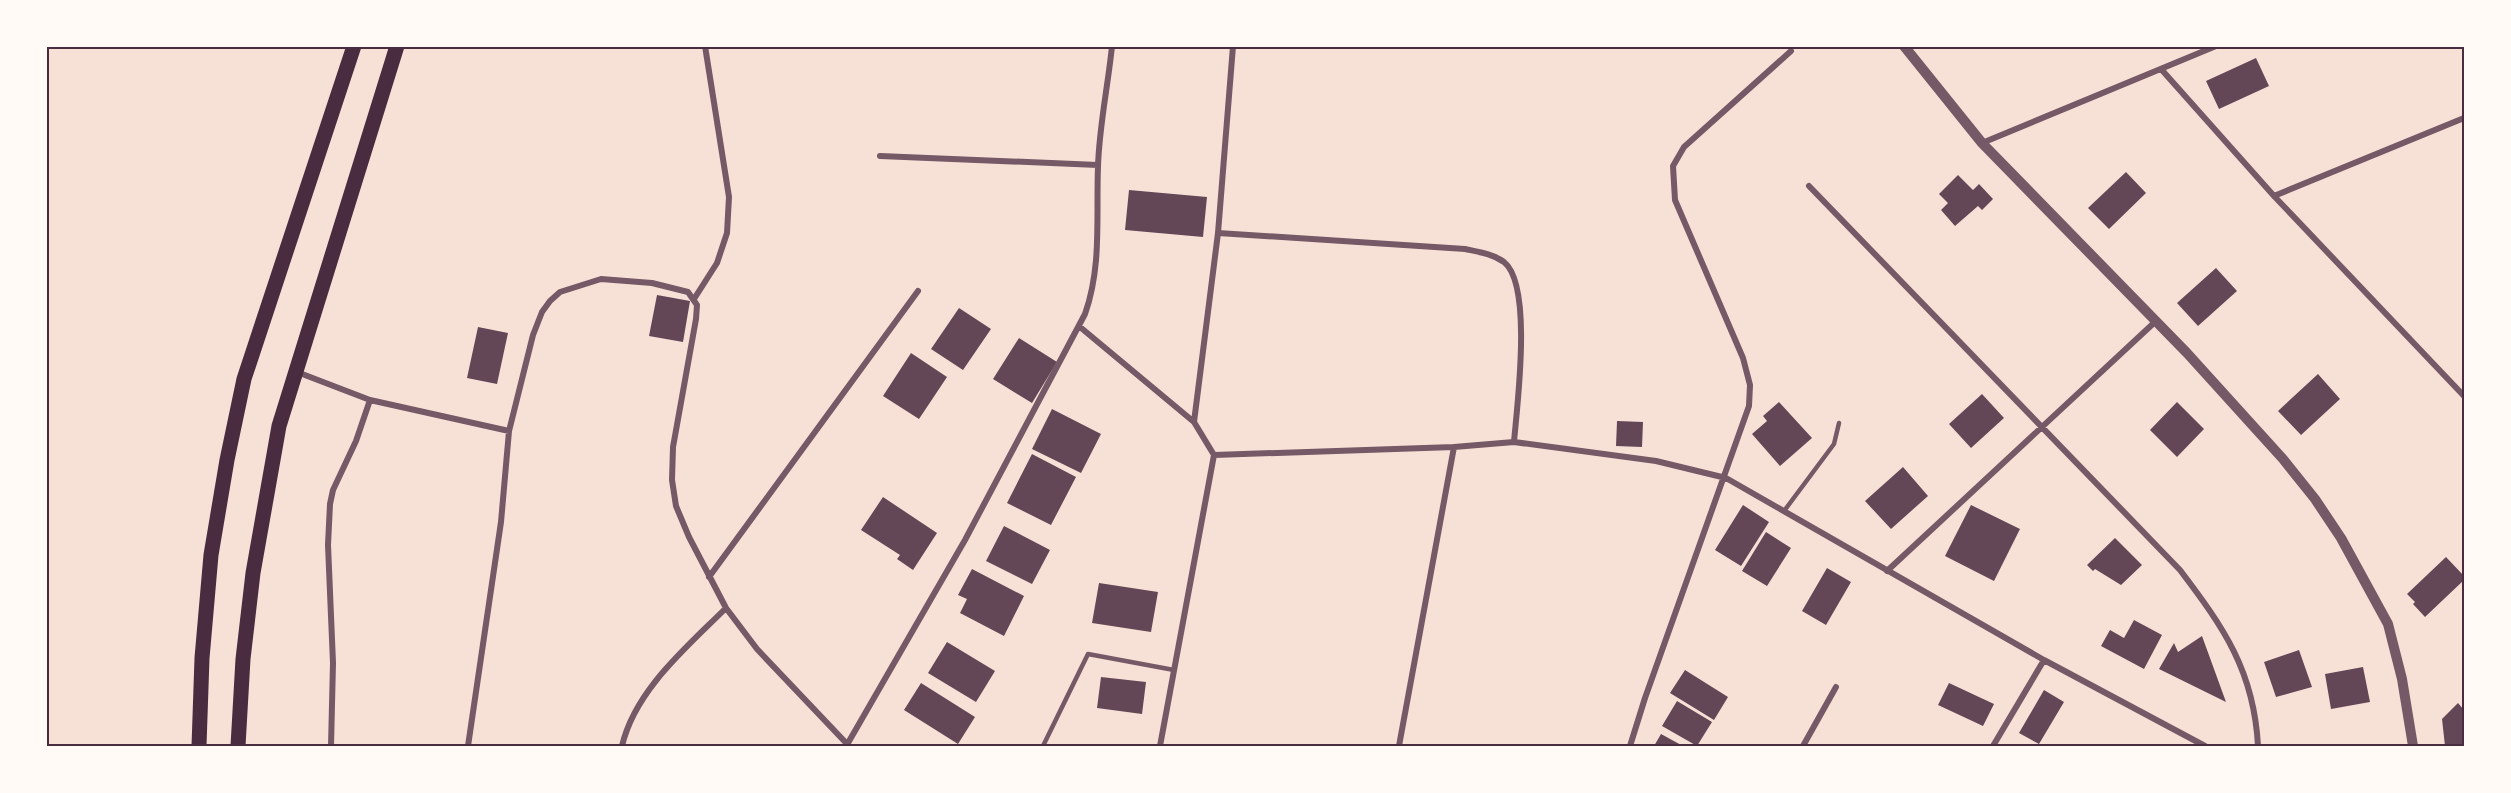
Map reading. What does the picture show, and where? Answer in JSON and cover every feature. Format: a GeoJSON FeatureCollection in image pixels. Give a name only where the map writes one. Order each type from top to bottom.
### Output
{"type":"FeatureCollection","features":[{"type":"Feature","properties":{"kind":"highway"},"geometry":{"type":"LineString","coordinates":[[199,747],[202,658],[211,555],[244,379],[354,46]]}},
{"type":"Feature","properties":{"kind":"highway"},"geometry":{"type":"LineString","coordinates":[[238,747],[243,659],[262,517],[279,426],[294,371],[397,46]]}},
{"type":"Feature","properties":{"kind":"street"},"geometry":{"type":"LineString","coordinates":[[694,299],[717,263],[727,233],[729,197],[705,46]]}},
{"type":"Feature","properties":{"kind":"street"},"geometry":{"type":"LineString","coordinates":[[468,747],[501,522],[510,431],[533,335],[542,312],[560,292],[601,279],[673,287],[688,292],[694,299],[696,319],[677,418],[672,480],[676,506],[709,578],[726,608],[757,649],[848,745],[965,540],[1080,327],[1092,296],[1098,256],[1098,165],[1112,46]]}},
{"type":"Feature","properties":{"kind":"street"},"geometry":{"type":"LineString","coordinates":[[1194,422],[1218,233],[1233,46]]}},
{"type":"Feature","properties":{"kind":"street"},"geometry":{"type":"LineString","coordinates":[[1904,46],[1983,143],[2156,321],[2283,459],[2342,538],[2388,624],[2402,679],[2413,747]]}},
{"type":"Feature","properties":{"kind":"street"},"geometry":{"type":"LineString","coordinates":[[1983,143],[2212,47]]}},
{"type":"Feature","properties":{"kind":"street"},"geometry":{"type":"LineString","coordinates":[[1630,747],[1648,687],[1726,478],[1749,406],[1750,385],[1743,358],[1675,200],[1672,166],[1684,147],[1791,51]]}},
{"type":"Feature","properties":{"kind":"street"},"geometry":{"type":"LineString","coordinates":[[2162,69],[2274,196],[2464,396]]}},
{"type":"Feature","properties":{"kind":"street"},"geometry":{"type":"LineString","coordinates":[[2274,196],[2464,118]]}},
{"type":"Feature","properties":{"kind":"street"},"geometry":{"type":"LineString","coordinates":[[880,156],[1098,165]]}},
{"type":"Feature","properties":{"kind":"street"},"geometry":{"type":"LineString","coordinates":[[1809,186],[2041,429],[2180,570],[2210,609],[2246,675],[2254,707],[2258,747]]}},
{"type":"Feature","properties":{"kind":"street"},"geometry":{"type":"LineString","coordinates":[[1218,233],[1465,249],[1490,255],[1505,263],[1514,275],[1519,292],[1520,342],[1514,442]]}},
{"type":"Feature","properties":{"kind":"street"},"geometry":{"type":"LineString","coordinates":[[709,578],[918,291]]}},
{"type":"Feature","properties":{"kind":"street"},"geometry":{"type":"LineString","coordinates":[[1887,571],[2156,321]]}},
{"type":"Feature","properties":{"kind":"street"},"geometry":{"type":"LineString","coordinates":[[1080,327],[1194,422],[1214,454],[1160,747]]}},
{"type":"Feature","properties":{"kind":"street"},"geometry":{"type":"LineString","coordinates":[[294,371],[370,400],[510,431]]}},
{"type":"Feature","properties":{"kind":"street"},"geometry":{"type":"LineString","coordinates":[[331,747],[333,663],[328,545],[330,504],[333,490],[356,441],[370,400]]}},
{"type":"Feature","properties":{"kind":"street"},"geometry":{"type":"LineString","coordinates":[[1214,454],[1454,447],[1514,442],[1656,461],[1726,478],[2044,660],[2205,747]]}},
{"type":"Feature","properties":{"kind":"street"},"geometry":{"type":"LineString","coordinates":[[1399,747],[1454,447]]}},
{"type":"Feature","properties":{"kind":"street"},"geometry":{"type":"LineString","coordinates":[[622,747],[637,710],[653,685],[684,649],[726,608]]}},
{"type":"Feature","properties":{"kind":"street"},"geometry":{"type":"LineString","coordinates":[[1993,747],[2044,660]]}},
{"type":"Feature","properties":{"kind":"street"},"geometry":{"type":"LineString","coordinates":[[1803,747],[1836,687]]}},
{"type":"Feature","properties":{"kind":"lane"},"geometry":{"type":"LineString","coordinates":[[1784,511],[1834,444],[1839,423]]}},
{"type":"Feature","properties":{"kind":"lane"},"geometry":{"type":"LineString","coordinates":[[1043,747],[1088,654],[1174,670]]}},
{"type":"Feature","properties":{"kind":"building"},"geometry":{"type":"Polygon","coordinates":[[[2256,58],[2269,86],[2219,109],[2206,81],[2256,58]]]}},
{"type":"Feature","properties":{"kind":"building"},"geometry":{"type":"Polygon","coordinates":[[[2126,172],[2146,193],[2109,229],[2088,208],[2126,172]]]}},
{"type":"Feature","properties":{"kind":"building"},"geometry":{"type":"Polygon","coordinates":[[[1958,175],[1973,190],[1979,184],[1993,199],[1982,210],[1978,206],[1955,226],[1941,210],[1948,203],[1939,194],[1958,175]]]}},
{"type":"Feature","properties":{"kind":"building"},"geometry":{"type":"Polygon","coordinates":[[[1129,190],[1207,197],[1203,237],[1125,230],[1129,190]]]}},
{"type":"Feature","properties":{"kind":"building"},"geometry":{"type":"Polygon","coordinates":[[[2216,268],[2237,291],[2198,326],[2177,303],[2216,268]]]}},
{"type":"Feature","properties":{"kind":"building"},"geometry":{"type":"Polygon","coordinates":[[[657,295],[690,301],[683,342],[649,336],[657,295]]]}},
{"type":"Feature","properties":{"kind":"building"},"geometry":{"type":"Polygon","coordinates":[[[959,308],[991,329],[963,370],[931,349],[959,308]]]}},
{"type":"Feature","properties":{"kind":"building"},"geometry":{"type":"Polygon","coordinates":[[[478,327],[508,333],[497,384],[467,378],[478,327]]]}},
{"type":"Feature","properties":{"kind":"building"},"geometry":{"type":"Polygon","coordinates":[[[1019,338],[1057,362],[1032,403],[993,379],[1019,338]]]}},
{"type":"Feature","properties":{"kind":"building"},"geometry":{"type":"Polygon","coordinates":[[[911,353],[947,377],[919,419],[883,396],[911,353]]]}},
{"type":"Feature","properties":{"kind":"building"},"geometry":{"type":"Polygon","coordinates":[[[2318,374],[2340,399],[2301,435],[2278,411],[2318,374]]]}},
{"type":"Feature","properties":{"kind":"building"},"geometry":{"type":"Polygon","coordinates":[[[1982,394],[2004,418],[1971,448],[1949,424],[1982,394]]]}},
{"type":"Feature","properties":{"kind":"building"},"geometry":{"type":"Polygon","coordinates":[[[1779,402],[1812,438],[1780,466],[1752,434],[1767,421],[1763,416],[1779,402]]]}},
{"type":"Feature","properties":{"kind":"building"},"geometry":{"type":"Polygon","coordinates":[[[2177,402],[2204,429],[2177,457],[2150,430],[2177,402]]]}},
{"type":"Feature","properties":{"kind":"building"},"geometry":{"type":"Polygon","coordinates":[[[1052,409],[1101,434],[1081,473],[1032,449],[1052,409]]]}},
{"type":"Feature","properties":{"kind":"building"},"geometry":{"type":"Polygon","coordinates":[[[1617,421],[1643,422],[1642,447],[1616,446],[1617,421]]]}},
{"type":"Feature","properties":{"kind":"building"},"geometry":{"type":"Polygon","coordinates":[[[1032,454],[1076,477],[1051,525],[1007,503],[1032,454]]]}},
{"type":"Feature","properties":{"kind":"building"},"geometry":{"type":"Polygon","coordinates":[[[1903,467],[1928,496],[1891,529],[1865,501],[1903,467]]]}},
{"type":"Feature","properties":{"kind":"building"},"geometry":{"type":"Polygon","coordinates":[[[883,497],[937,533],[913,570],[897,559],[900,555],[861,530],[883,497]]]}},
{"type":"Feature","properties":{"kind":"building"},"geometry":{"type":"Polygon","coordinates":[[[1743,505],[1769,522],[1741,566],[1715,550],[1743,505]]]}},
{"type":"Feature","properties":{"kind":"building"},"geometry":{"type":"Polygon","coordinates":[[[1971,505],[2020,529],[1994,581],[1945,556],[1971,505]]]}},
{"type":"Feature","properties":{"kind":"building"},"geometry":{"type":"Polygon","coordinates":[[[1004,526],[1050,550],[1032,584],[986,561],[1004,526]]]}},
{"type":"Feature","properties":{"kind":"building"},"geometry":{"type":"Polygon","coordinates":[[[1766,532],[1791,548],[1767,586],[1742,571],[1766,532]]]}},
{"type":"Feature","properties":{"kind":"building"},"geometry":{"type":"Polygon","coordinates":[[[2115,538],[2142,565],[2121,585],[2095,569],[2093,571],[2087,565],[2115,538]]]}},
{"type":"Feature","properties":{"kind":"building"},"geometry":{"type":"Polygon","coordinates":[[[2446,557],[2464,576],[2464,580],[2425,617],[2407,594],[2446,557]]]}},
{"type":"Feature","properties":{"kind":"building"},"geometry":{"type":"Polygon","coordinates":[[[1827,568],[1851,582],[1826,625],[1802,611],[1827,568]]]}},
{"type":"Feature","properties":{"kind":"building"},"geometry":{"type":"Polygon","coordinates":[[[972,569],[1024,596],[1004,636],[960,613],[967,599],[958,595],[972,569]]]}},
{"type":"Feature","properties":{"kind":"building"},"geometry":{"type":"Polygon","coordinates":[[[1099,583],[1158,592],[1151,632],[1092,623],[1099,583]]]}},
{"type":"Feature","properties":{"kind":"building"},"geometry":{"type":"Polygon","coordinates":[[[2134,620],[2162,635],[2144,669],[2101,646],[2110,630],[2124,638],[2134,620]]]}},
{"type":"Feature","properties":{"kind":"building"},"geometry":{"type":"Polygon","coordinates":[[[2202,636],[2226,702],[2159,669],[2174,643],[2178,652],[2202,636]]]}},
{"type":"Feature","properties":{"kind":"building"},"geometry":{"type":"Polygon","coordinates":[[[947,642],[995,671],[976,702],[928,673],[947,642]]]}},
{"type":"Feature","properties":{"kind":"building"},"geometry":{"type":"Polygon","coordinates":[[[2299,650],[2312,687],[2276,697],[2264,662],[2299,650]]]}},
{"type":"Feature","properties":{"kind":"building"},"geometry":{"type":"Polygon","coordinates":[[[2363,667],[2370,702],[2331,709],[2325,674],[2363,667]]]}},
{"type":"Feature","properties":{"kind":"building"},"geometry":{"type":"Polygon","coordinates":[[[1685,670],[1728,697],[1714,720],[1670,693],[1685,670]]]}},
{"type":"Feature","properties":{"kind":"building"},"geometry":{"type":"Polygon","coordinates":[[[1101,677],[1146,682],[1142,714],[1097,708],[1101,677]]]}},
{"type":"Feature","properties":{"kind":"building"},"geometry":{"type":"Polygon","coordinates":[[[921,683],[975,717],[958,744],[904,710],[921,683]]]}},
{"type":"Feature","properties":{"kind":"building"},"geometry":{"type":"Polygon","coordinates":[[[1949,683],[1994,704],[1983,726],[1938,705],[1949,683]]]}},
{"type":"Feature","properties":{"kind":"building"},"geometry":{"type":"Polygon","coordinates":[[[2044,690],[2064,702],[2039,744],[2019,733],[2044,690]]]}},
{"type":"Feature","properties":{"kind":"building"},"geometry":{"type":"Polygon","coordinates":[[[1677,701],[1712,722],[1697,746],[1662,726],[1677,701]]]}},
{"type":"Feature","properties":{"kind":"building"},"geometry":{"type":"Polygon","coordinates":[[[2458,703],[2464,710],[2464,746],[2445,746],[2442,719],[2458,703]]]}},
{"type":"Feature","properties":{"kind":"building"},"geometry":{"type":"Polygon","coordinates":[[[1661,734],[1683,746],[1654,746],[1661,734]]]}}]}
